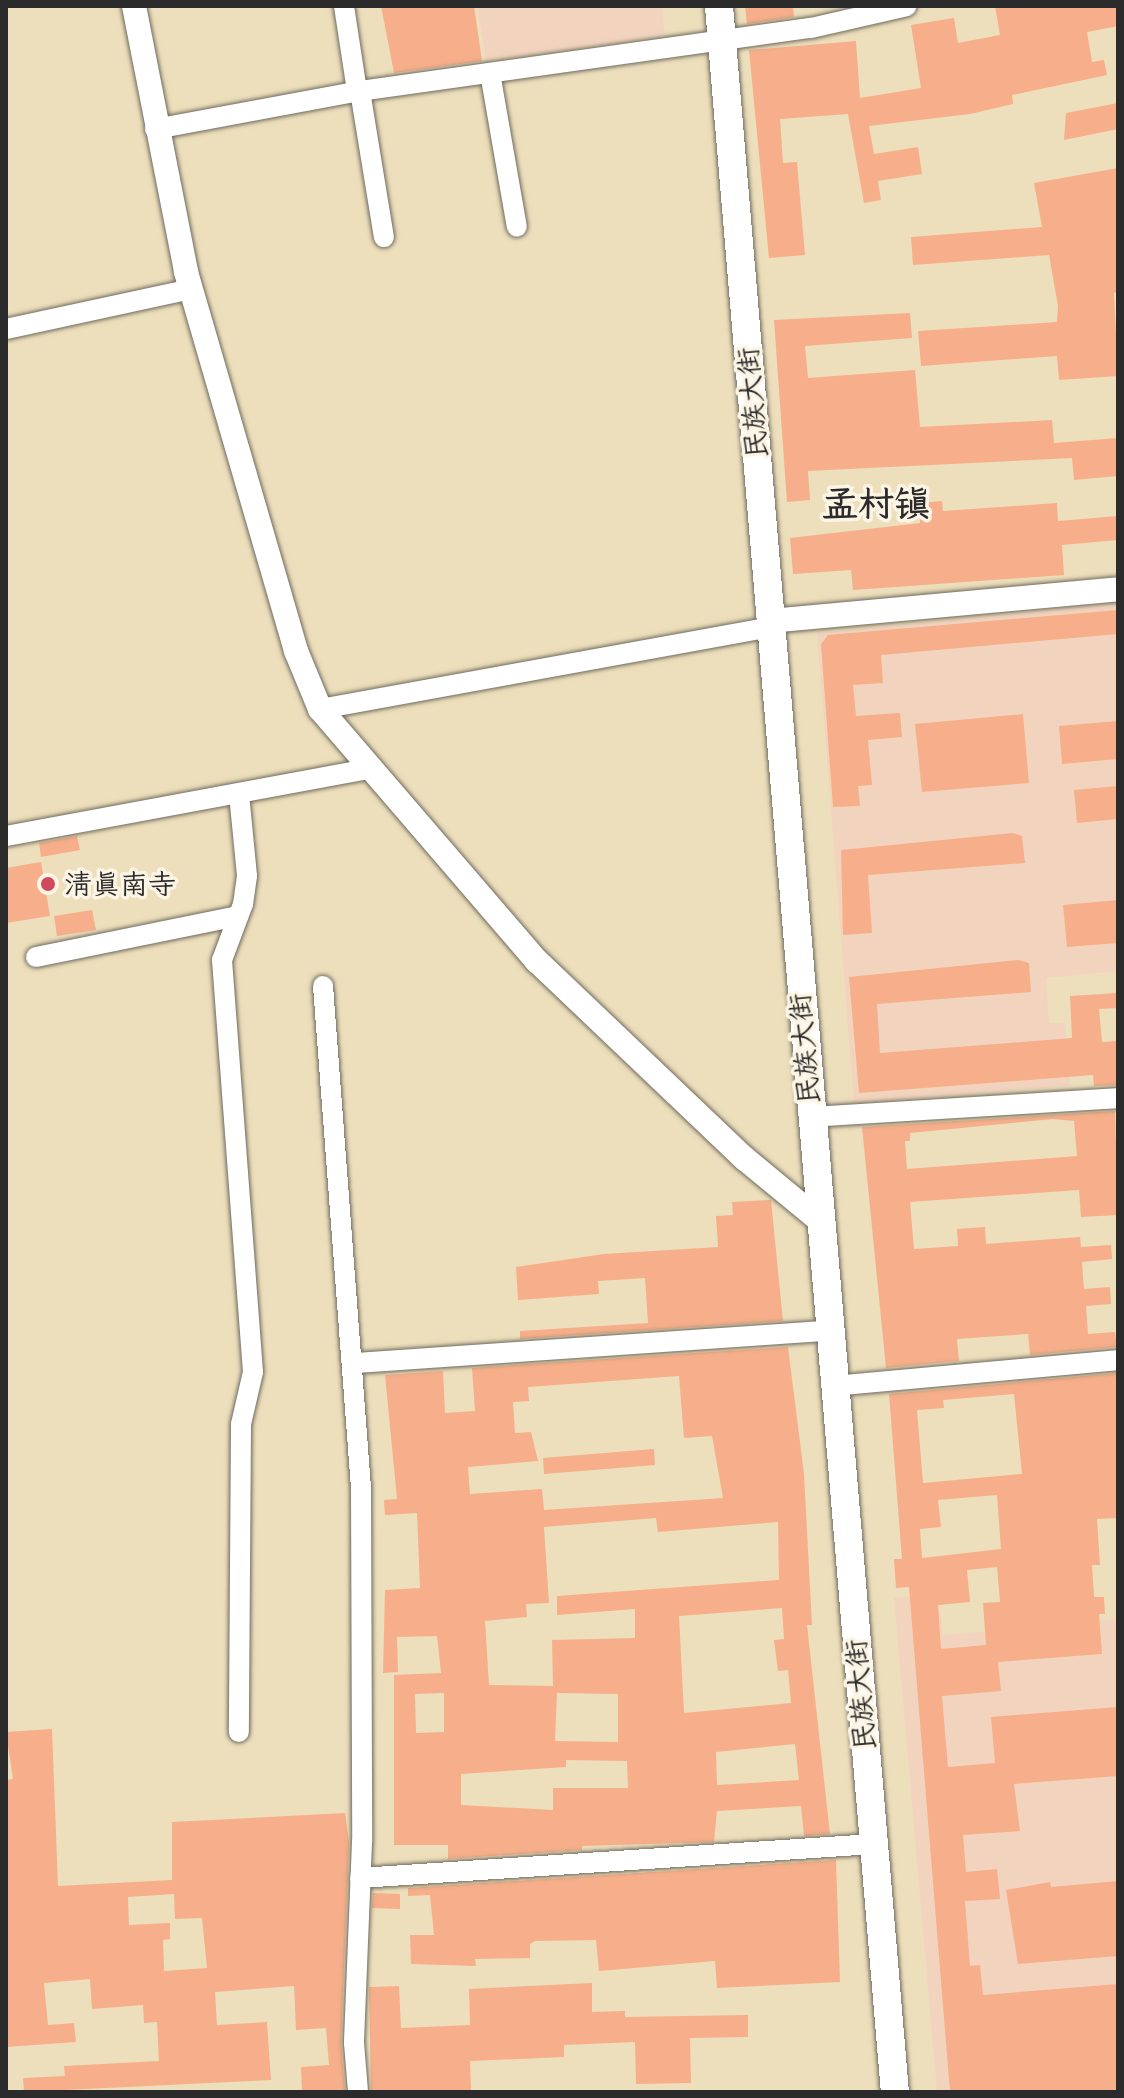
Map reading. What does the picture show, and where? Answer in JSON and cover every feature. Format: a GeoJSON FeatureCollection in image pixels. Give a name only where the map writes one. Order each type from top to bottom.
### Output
{"type":"FeatureCollection","features":[{"type":"Feature","properties":{"kind":"main road","name":"民族大街"},"geometry":{"type":"LineString","coordinates":[[719,6],[818,1219],[895,2092]]}},
{"type":"Feature","properties":{"kind":"street"},"geometry":{"type":"LineString","coordinates":[[134,6],[155,129],[191,289],[296,651],[320,709],[367,769],[537,961],[744,1158],[818,1219]]}},
{"type":"Feature","properties":{"kind":"street"},"geometry":{"type":"LineString","coordinates":[[344,6],[384,237]]}},
{"type":"Feature","properties":{"kind":"street"},"geometry":{"type":"LineString","coordinates":[[155,129],[358,91],[722,41],[907,6]]}},
{"type":"Feature","properties":{"kind":"street"},"geometry":{"type":"LineString","coordinates":[[490,73],[517,227]]}},
{"type":"Feature","properties":{"kind":"street"},"geometry":{"type":"LineString","coordinates":[[6,329],[191,289]]}},
{"type":"Feature","properties":{"kind":"street"},"geometry":{"type":"LineString","coordinates":[[320,709],[770,624],[1118,589]]}},
{"type":"Feature","properties":{"kind":"street"},"geometry":{"type":"LineString","coordinates":[[6,836],[367,769]]}},
{"type":"Feature","properties":{"kind":"street"},"geometry":{"type":"LineString","coordinates":[[239,794],[247,876],[238,916],[222,960],[253,1372],[241,1424],[239,1732]]}},
{"type":"Feature","properties":{"kind":"street"},"geometry":{"type":"LineString","coordinates":[[36,957],[238,916]]}},
{"type":"Feature","properties":{"kind":"street"},"geometry":{"type":"LineString","coordinates":[[323,986],[355,1363],[361,1488],[360,1878],[355,1966],[358,2092]]}},
{"type":"Feature","properties":{"kind":"street"},"geometry":{"type":"LineString","coordinates":[[810,1117],[1118,1098]]}},
{"type":"Feature","properties":{"kind":"street"},"geometry":{"type":"LineString","coordinates":[[355,1363],[828,1331]]}},
{"type":"Feature","properties":{"kind":"street"},"geometry":{"type":"LineString","coordinates":[[833,1386],[1118,1360]]}},
{"type":"Feature","properties":{"kind":"street"},"geometry":{"type":"LineString","coordinates":[[360,1878],[873,1844]]}},
{"type":"Feature","properties":{"kind":"shaded area"},"geometry":{"type":"Polygon","coordinates":[[[477,6],[662,6],[665,36],[486,61],[477,6]]]}},
{"type":"Feature","properties":{"kind":"shaded area"},"geometry":{"type":"Polygon","coordinates":[[[1118,603],[1118,971],[1046,978],[1049,1023],[1065,1023],[1070,1086],[854,1103],[817,633],[1118,603]]]}},
{"type":"Feature","properties":{"kind":"shaded area"},"geometry":{"type":"Polygon","coordinates":[[[938,1594],[943,1635],[1118,1619],[1118,2092],[937,2092],[894,1598],[938,1594]]]}},
{"type":"Feature","properties":{"kind":"building"},"geometry":{"type":"Polygon","coordinates":[[[381,6],[474,6],[482,61],[394,73],[381,6]]]}},
{"type":"Feature","properties":{"kind":"building"},"geometry":{"type":"Polygon","coordinates":[[[745,6],[793,6],[794,17],[747,24],[745,6]]]}},
{"type":"Feature","properties":{"kind":"building"},"geometry":{"type":"Polygon","coordinates":[[[995,6],[1118,6],[1118,26],[1087,32],[1092,62],[1104,60],[1107,75],[1012,95],[1013,104],[970,114],[869,126],[874,154],[918,147],[922,174],[878,181],[881,200],[864,203],[848,114],[780,119],[783,163],[797,162],[805,255],[769,258],[749,50],[856,41],[860,98],[921,88],[911,25],[954,18],[958,43],[1000,35],[995,6]]]}},
{"type":"Feature","properties":{"kind":"building"},"geometry":{"type":"Polygon","coordinates":[[[1118,103],[1118,129],[1064,140],[1066,113],[1118,103]]]}},
{"type":"Feature","properties":{"kind":"building"},"geometry":{"type":"Polygon","coordinates":[[[1118,168],[1118,292],[1114,293],[1118,376],[1059,380],[1057,356],[921,366],[918,331],[1057,322],[1058,306],[1049,255],[913,265],[911,237],[1042,227],[1034,183],[1118,168]]]}},
{"type":"Feature","properties":{"kind":"building"},"geometry":{"type":"Polygon","coordinates":[[[910,313],[912,338],[805,346],[808,378],[915,370],[920,427],[1052,420],[1054,443],[1118,438],[1118,476],[1074,480],[1072,458],[808,471],[810,500],[787,502],[774,320],[910,313]]]}},
{"type":"Feature","properties":{"kind":"building"},"geometry":{"type":"Polygon","coordinates":[[[942,501],[943,511],[1057,503],[1058,521],[1118,516],[1118,540],[1062,545],[1064,575],[853,590],[851,570],[793,574],[790,538],[920,523],[919,503],[942,501]]]}},
{"type":"Feature","properties":{"kind":"building"},"geometry":{"type":"Polygon","coordinates":[[[1118,610],[1118,634],[881,655],[883,683],[853,685],[856,716],[900,713],[902,737],[868,740],[872,785],[858,786],[860,806],[833,807],[821,644],[828,635],[1118,610]]]}},
{"type":"Feature","properties":{"kind":"building"},"geometry":{"type":"Polygon","coordinates":[[[1023,714],[1029,783],[922,792],[915,724],[1023,714]]]}},
{"type":"Feature","properties":{"kind":"building"},"geometry":{"type":"Polygon","coordinates":[[[1118,721],[1118,759],[1062,764],[1059,726],[1118,721]]]}},
{"type":"Feature","properties":{"kind":"building"},"geometry":{"type":"Polygon","coordinates":[[[1118,786],[1118,819],[1077,823],[1074,790],[1118,786]]]}},
{"type":"Feature","properties":{"kind":"building"},"geometry":{"type":"Polygon","coordinates":[[[1013,833],[1022,836],[1025,863],[868,875],[872,933],[843,935],[841,850],[1013,833]]]}},
{"type":"Feature","properties":{"kind":"building"},"geometry":{"type":"Polygon","coordinates":[[[77,836],[80,850],[41,857],[39,843],[77,836]]]}},
{"type":"Feature","properties":{"kind":"building"},"geometry":{"type":"Polygon","coordinates":[[[41,862],[50,916],[6,923],[6,868],[41,862]]]}},
{"type":"Feature","properties":{"kind":"building"},"geometry":{"type":"Polygon","coordinates":[[[1118,900],[1118,943],[1067,947],[1063,905],[1118,900]]]}},
{"type":"Feature","properties":{"kind":"building"},"geometry":{"type":"Polygon","coordinates":[[[92,910],[96,930],[57,936],[54,916],[92,910]]]}},
{"type":"Feature","properties":{"kind":"building"},"geometry":{"type":"Polygon","coordinates":[[[1018,960],[1029,963],[1031,992],[877,1004],[880,1053],[1072,1038],[1070,996],[1118,993],[1118,1008],[1099,1009],[1102,1042],[1118,1041],[1118,1085],[1094,1086],[1093,1075],[859,1093],[849,977],[1018,960]]]}},
{"type":"Feature","properties":{"kind":"building"},"geometry":{"type":"Polygon","coordinates":[[[1115,1111],[1118,1215],[1081,1217],[1079,1190],[910,1202],[914,1249],[958,1246],[957,1229],[985,1227],[986,1244],[1080,1237],[1081,1247],[1111,1245],[1112,1259],[1082,1262],[1084,1289],[1110,1287],[1111,1304],[1086,1306],[1088,1334],[1115,1332],[1117,1347],[1030,1355],[1028,1334],[957,1339],[959,1361],[886,1368],[862,1127],[1115,1111]],[[1053,1119],[910,1133],[910,1141],[905,1141],[907,1169],[1077,1156],[1074,1121],[1053,1119]]]}},
{"type":"Feature","properties":{"kind":"building"},"geometry":{"type":"Polygon","coordinates":[[[771,1200],[783,1321],[520,1339],[520,1331],[648,1323],[645,1278],[598,1281],[599,1294],[518,1300],[516,1267],[604,1254],[718,1247],[716,1216],[733,1215],[732,1202],[771,1200]]]}},
{"type":"Feature","properties":{"kind":"building"},"geometry":{"type":"Polygon","coordinates":[[[788,1347],[804,1474],[812,1625],[807,1625],[830,1834],[804,1836],[801,1806],[717,1811],[714,1842],[582,1846],[582,1850],[448,1859],[448,1845],[394,1845],[394,1675],[441,1673],[437,1636],[397,1637],[398,1672],[383,1673],[385,1590],[420,1588],[417,1513],[385,1515],[384,1500],[397,1499],[385,1375],[443,1371],[445,1413],[475,1411],[472,1368],[788,1347]],[[679,1376],[528,1387],[529,1401],[513,1402],[515,1433],[531,1432],[538,1461],[468,1467],[470,1494],[542,1489],[544,1510],[723,1498],[712,1436],[684,1438],[679,1376]],[[656,1518],[544,1527],[549,1603],[526,1604],[527,1617],[485,1621],[489,1685],[553,1686],[552,1640],[635,1638],[635,1609],[557,1615],[557,1596],[779,1580],[778,1522],[658,1532],[656,1518]],[[782,1608],[679,1616],[684,1713],[791,1703],[788,1670],[778,1671],[774,1640],[784,1639],[782,1608]],[[444,1693],[415,1694],[416,1733],[444,1732],[444,1693]],[[557,1693],[555,1741],[618,1742],[618,1694],[557,1693]],[[795,1744],[716,1752],[717,1785],[799,1780],[795,1744]],[[566,1760],[566,1767],[461,1774],[461,1805],[553,1810],[553,1788],[628,1788],[627,1761],[566,1760]]]}},
{"type":"Feature","properties":{"kind":"building"},"geometry":{"type":"Polygon","coordinates":[[[1118,1373],[1118,1518],[1097,1519],[1100,1565],[1092,1565],[1094,1597],[1104,1597],[1105,1614],[1099,1614],[1102,1654],[998,1662],[1001,1691],[942,1696],[948,1767],[995,1763],[991,1717],[1118,1707],[1118,1776],[1014,1784],[1020,1831],[963,1835],[966,1872],[997,1869],[1000,1899],[965,1901],[970,1966],[980,1965],[983,1995],[1118,1984],[1118,2092],[950,2092],[909,1587],[896,1588],[894,1559],[902,1559],[889,1394],[1118,1373]],[[1014,1394],[943,1400],[944,1408],[917,1410],[923,1483],[1022,1474],[1014,1394]],[[997,1495],[938,1500],[941,1527],[920,1529],[922,1558],[1001,1549],[997,1495]],[[997,1567],[967,1570],[970,1602],[938,1605],[941,1649],[986,1645],[983,1603],[1000,1602],[997,1567]]]}},
{"type":"Feature","properties":{"kind":"building"},"geometry":{"type":"Polygon","coordinates":[[[654,1449],[655,1465],[544,1474],[543,1458],[654,1449]]]}},
{"type":"Feature","properties":{"kind":"building"},"geometry":{"type":"Polygon","coordinates":[[[52,1729],[58,1886],[172,1880],[172,1822],[345,1813],[349,1842],[341,2043],[345,2092],[302,2092],[301,2067],[329,2065],[326,2028],[296,2030],[294,1986],[215,1992],[217,2025],[267,2022],[271,2080],[24,2092],[23,2078],[65,2076],[64,2066],[159,2061],[157,2022],[144,2023],[143,2005],[92,2009],[90,1979],[44,1983],[48,2025],[74,2023],[76,2042],[6,2047],[6,1780],[13,1779],[6,1732],[52,1729]],[[174,1894],[128,1897],[129,1925],[170,1923],[170,1939],[163,1940],[164,1971],[207,1968],[202,1918],[175,1919],[174,1894]]]}},
{"type":"Feature","properties":{"kind":"building"},"geometry":{"type":"Polygon","coordinates":[[[836,1860],[840,1982],[717,1988],[715,1961],[599,1971],[596,1940],[535,1941],[530,1944],[530,1958],[475,1959],[476,1966],[411,1964],[410,1935],[434,1935],[430,1895],[408,1896],[408,1888],[836,1860]]]}},
{"type":"Feature","properties":{"kind":"building"},"geometry":{"type":"Polygon","coordinates":[[[1118,1881],[1118,1956],[1018,1964],[1006,1890],[1050,1882],[1051,1887],[1118,1881]]]}},
{"type":"Feature","properties":{"kind":"building"},"geometry":{"type":"Polygon","coordinates":[[[373,1893],[400,1894],[400,1909],[372,1908],[373,1893]]]}},
{"type":"Feature","properties":{"kind":"building"},"geometry":{"type":"Polygon","coordinates":[[[592,1983],[592,2012],[625,2011],[625,2017],[748,2015],[748,2037],[690,2038],[691,2083],[636,2084],[635,2042],[564,2045],[564,2057],[470,2061],[471,2092],[371,2092],[369,1987],[399,1986],[401,2028],[470,2025],[469,1989],[592,1983]]]}},
{"type":"Feature","properties":{"kind":"place","name":"清真南寺"},"geometry":{"type":"Point","coordinates":[48,884]}},
{"type":"Feature","properties":{"kind":"district","name":"孟村镇"},"geometry":{"type":"Point","coordinates":[876,504]}}]}
